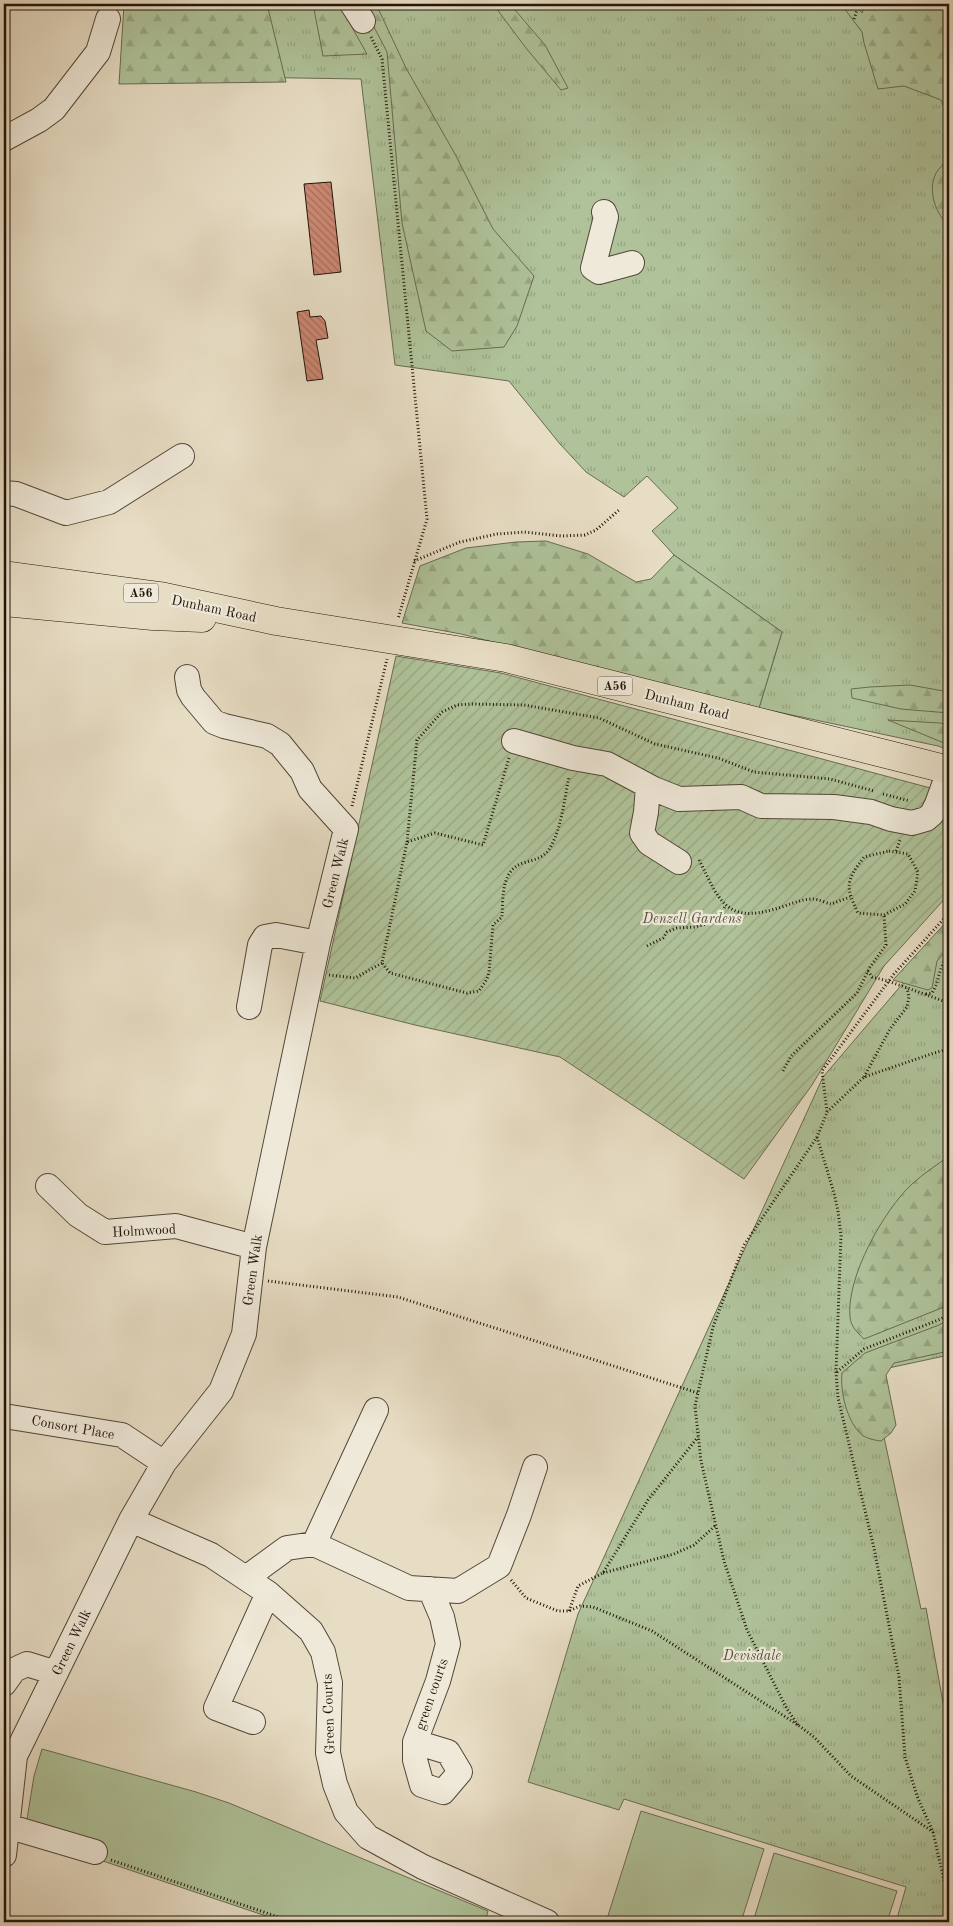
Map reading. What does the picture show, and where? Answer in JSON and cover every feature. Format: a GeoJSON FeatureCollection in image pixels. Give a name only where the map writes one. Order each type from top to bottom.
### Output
{"type":"FeatureCollection","features":[{"type":"Feature","properties":{"kind":"highway","name":"Dunham Road"},"geometry":{"type":"LineString","coordinates":[[4,575],[160,596],[276,621],[506,658],[949,771]]}},
{"type":"Feature","properties":{"kind":"highway","name":"Dunham Road"},"geometry":{"type":"LineString","coordinates":[[4,602],[153,616],[276,621]]}},
{"type":"Feature","properties":{"kind":"street"},"geometry":{"type":"LineString","coordinates":[[4,139],[39,120],[54,109],[98,52],[108,20]]}},
{"type":"Feature","properties":{"kind":"street"},"geometry":{"type":"LineString","coordinates":[[604,212],[606,217],[593,268],[599,272],[632,263]]}},
{"type":"Feature","properties":{"kind":"street"},"geometry":{"type":"LineString","coordinates":[[4,494],[16,494],[66,513],[109,502],[182,456]]}},
{"type":"Feature","properties":{"kind":"street"},"geometry":{"type":"LineString","coordinates":[[188,677],[193,696],[214,722],[266,736],[280,744],[302,771],[310,789],[346,829]]}},
{"type":"Feature","properties":{"kind":"street"},"geometry":{"type":"LineString","coordinates":[[514,741],[573,758],[607,764],[679,800],[741,797],[760,806],[834,807],[871,812],[891,819],[912,823],[926,819],[932,814],[949,771]]}},
{"type":"Feature","properties":{"kind":"street"},"geometry":{"type":"LineString","coordinates":[[648,786],[642,833],[649,843],[688,860]]}},
{"type":"Feature","properties":{"kind":"street","name":"Green Walk"},"geometry":{"type":"LineString","coordinates":[[5,1843],[15,1756],[131,1520],[164,1463],[221,1391],[244,1334],[254,1247],[309,1019],[311,973],[346,829]]}},
{"type":"Feature","properties":{"kind":"street"},"geometry":{"type":"LineString","coordinates":[[249,1007],[260,945],[265,937],[276,935],[318,943]]}},
{"type":"Feature","properties":{"kind":"street","name":"Holmwood"},"geometry":{"type":"LineString","coordinates":[[48,1186],[78,1215],[106,1232],[176,1226],[254,1247]]}},
{"type":"Feature","properties":{"kind":"street"},"geometry":{"type":"LineString","coordinates":[[314,1544],[376,1410]]}},
{"type":"Feature","properties":{"kind":"street","name":"Consort Place"},"geometry":{"type":"LineString","coordinates":[[4,1416],[122,1435],[164,1463]]}},
{"type":"Feature","properties":{"kind":"street"},"geometry":{"type":"LineString","coordinates":[[246,1578],[287,1548],[314,1544],[409,1588],[458,1590],[498,1566],[519,1516],[535,1467]]}},
{"type":"Feature","properties":{"kind":"street","name":"Green Courts"},"geometry":{"type":"LineString","coordinates":[[131,1520],[211,1555],[268,1593],[311,1631],[323,1652],[330,1684],[328,1752],[335,1784],[346,1812],[368,1837],[423,1867],[547,1922]]}},
{"type":"Feature","properties":{"kind":"street","name":"green courts"},"geometry":{"type":"LineString","coordinates":[[415,1742],[438,1681],[448,1644],[442,1617],[430,1589]]}},
{"type":"Feature","properties":{"kind":"street"},"geometry":{"type":"LineString","coordinates":[[253,1722],[216,1708],[268,1593]]}},
{"type":"Feature","properties":{"kind":"street"},"geometry":{"type":"LineString","coordinates":[[4,1684],[14,1670],[27,1664],[56,1673]]}},
{"type":"Feature","properties":{"kind":"street"},"geometry":{"type":"LineString","coordinates":[[5,1843],[95,1852]]}},
{"type":"Feature","properties":{"kind":"path"},"geometry":{"type":"LineString","coordinates":[[854,19],[859,4]]}},
{"type":"Feature","properties":{"kind":"path","name":"Green Walk"},"geometry":{"type":"LineString","coordinates":[[346,829],[392,639],[427,519],[382,59],[358,12]]}},
{"type":"Feature","properties":{"kind":"path"},"geometry":{"type":"LineString","coordinates":[[414,562],[460,542],[497,534],[524,532],[562,536],[585,535],[596,530],[619,510]]}},
{"type":"Feature","properties":{"kind":"path"},"geometry":{"type":"LineString","coordinates":[[311,973],[355,978],[382,963],[407,842],[435,833],[483,845],[514,741]]}},
{"type":"Feature","properties":{"kind":"path"},"geometry":{"type":"LineString","coordinates":[[382,963],[390,973],[467,993],[479,991],[489,972],[493,925],[502,917],[504,884],[512,872],[521,864],[536,860],[549,850],[559,828],[573,758]]}},
{"type":"Feature","properties":{"kind":"path"},"geometry":{"type":"LineString","coordinates":[[889,851],[908,854],[918,872],[915,891],[905,904],[884,915],[858,913],[850,896],[850,876],[864,857],[889,851]]}},
{"type":"Feature","properties":{"kind":"path"},"geometry":{"type":"LineString","coordinates":[[688,860],[734,912],[747,914],[773,910],[814,898],[831,904],[850,896]]}},
{"type":"Feature","properties":{"kind":"path"},"geometry":{"type":"LineString","coordinates":[[647,946],[663,938],[667,932],[677,928],[695,927],[716,921],[726,905]]}},
{"type":"Feature","properties":{"kind":"path"},"geometry":{"type":"LineString","coordinates":[[827,1112],[822,1071],[888,981],[949,913]]}},
{"type":"Feature","properties":{"kind":"path"},"geometry":{"type":"LineString","coordinates":[[782,1071],[791,1056],[857,993],[868,970],[886,945],[884,915]]}},
{"type":"Feature","properties":{"kind":"path"},"geometry":{"type":"LineString","coordinates":[[925,995],[932,993],[936,988],[942,963],[949,954]]}},
{"type":"Feature","properties":{"kind":"path"},"geometry":{"type":"LineString","coordinates":[[868,970],[872,977],[949,1003]]}},
{"type":"Feature","properties":{"kind":"path"},"geometry":{"type":"LineString","coordinates":[[798,1725],[787,1709],[747,1630],[724,1561],[701,1462],[695,1406],[713,1326],[744,1245],[817,1137],[827,1112],[864,1077],[890,1028],[907,1007],[909,997],[907,988]]}},
{"type":"Feature","properties":{"kind":"path"},"geometry":{"type":"LineString","coordinates":[[864,1077],[934,1052],[949,1049]]}},
{"type":"Feature","properties":{"kind":"path"},"geometry":{"type":"LineString","coordinates":[[817,1137],[838,1211],[840,1236],[836,1372],[838,1398],[874,1548],[899,1677],[905,1757],[917,1796],[934,1832],[949,1902]]}},
{"type":"Feature","properties":{"kind":"path"},"geometry":{"type":"LineString","coordinates":[[250,1279],[398,1297],[698,1393]]}},
{"type":"Feature","properties":{"kind":"path"},"geometry":{"type":"LineString","coordinates":[[836,1372],[864,1348],[941,1319],[949,1314]]}},
{"type":"Feature","properties":{"kind":"path"},"geometry":{"type":"LineString","coordinates":[[603,1572],[648,1500],[698,1436]]}},
{"type":"Feature","properties":{"kind":"path"},"geometry":{"type":"LineString","coordinates":[[569,1611],[578,1586],[603,1572],[674,1554],[694,1545],[715,1526]]}},
{"type":"Feature","properties":{"kind":"path"},"geometry":{"type":"LineString","coordinates":[[498,1566],[526,1598],[558,1611],[569,1611],[580,1606],[594,1607],[652,1631],[798,1725],[814,1737],[851,1776],[934,1832]]}},
{"type":"Feature","properties":{"kind":"path"},"geometry":{"type":"LineString","coordinates":[[95,1852],[108,1860],[293,1922]]}},
{"type":"Feature","properties":{"kind":"green space"},"geometry":{"type":"Polygon","coordinates":[[[124,4],[267,4],[286,82],[119,84],[124,4]]]}},
{"type":"Feature","properties":{"kind":"green space"},"geometry":{"type":"Polygon","coordinates":[[[225,4],[949,4],[949,750],[938,746],[759,708],[782,632],[674,555],[652,531],[678,508],[647,476],[624,497],[586,472],[560,444],[509,381],[395,365],[361,79],[234,77],[225,4]]]}},
{"type":"Feature","properties":{"kind":"green space"},"geometry":{"type":"Polygon","coordinates":[[[313,4],[339,4],[367,54],[323,56],[313,4]]]}},
{"type":"Feature","properties":{"kind":"green space"},"geometry":{"type":"Polygon","coordinates":[[[362,4],[376,4],[406,68],[455,154],[493,229],[534,276],[517,326],[504,347],[452,351],[426,331],[402,223],[387,52],[362,4]]]}},
{"type":"Feature","properties":{"kind":"green space"},"geometry":{"type":"Polygon","coordinates":[[[493,4],[510,4],[545,45],[568,88],[561,90],[493,4]]]}},
{"type":"Feature","properties":{"kind":"green space"},"geometry":{"type":"Polygon","coordinates":[[[841,4],[854,4],[862,13],[866,4],[949,4],[949,121],[941,100],[904,86],[878,89],[862,32],[841,4]]]}},
{"type":"Feature","properties":{"kind":"green space"},"geometry":{"type":"Polygon","coordinates":[[[949,158],[949,227],[940,215],[934,202],[932,187],[936,173],[949,158]]]}},
{"type":"Feature","properties":{"kind":"green space"},"geometry":{"type":"Polygon","coordinates":[[[546,541],[588,554],[636,582],[651,579],[674,555],[782,632],[759,708],[461,634],[402,623],[420,566],[466,548],[516,542],[546,541]]]}},
{"type":"Feature","properties":{"kind":"green space","name":"Denzell Gardens"},"geometry":{"type":"Polygon","coordinates":[[[396,656],[501,673],[949,793],[949,894],[884,966],[812,1085],[744,1179],[560,1057],[415,1025],[320,1001],[396,656]]]}},
{"type":"Feature","properties":{"kind":"green space"},"geometry":{"type":"Polygon","coordinates":[[[910,685],[949,692],[949,713],[901,709],[852,698],[851,689],[910,685]]]}},
{"type":"Feature","properties":{"kind":"green space"},"geometry":{"type":"Polygon","coordinates":[[[888,720],[949,725],[949,745],[888,720]]]}},
{"type":"Feature","properties":{"kind":"green space"},"geometry":{"type":"Polygon","coordinates":[[[949,919],[949,947],[937,961],[932,988],[928,990],[893,980],[949,919]]]}},
{"type":"Feature","properties":{"kind":"green space","name":"Devisdale"},"geometry":{"type":"Polygon","coordinates":[[[949,932],[949,1355],[870,1372],[921,1609],[926,1608],[949,1736],[949,1922],[896,1922],[906,1887],[624,1799],[619,1810],[528,1782],[578,1614],[823,1077],[949,932]]]}},
{"type":"Feature","properties":{"kind":"green space"},"geometry":{"type":"Polygon","coordinates":[[[949,1156],[949,1305],[864,1339],[855,1329],[850,1317],[850,1301],[860,1264],[879,1227],[901,1196],[912,1184],[949,1156]]]}},
{"type":"Feature","properties":{"kind":"green space"},"geometry":{"type":"Polygon","coordinates":[[[949,1319],[949,1351],[894,1363],[886,1375],[896,1425],[891,1433],[881,1441],[862,1435],[852,1422],[843,1398],[842,1373],[865,1353],[939,1325],[949,1319]]]}},
{"type":"Feature","properties":{"kind":"green space"},"geometry":{"type":"Polygon","coordinates":[[[42,1749],[229,1803],[488,1911],[485,1922],[264,1922],[266,1916],[100,1860],[24,1838],[34,1776],[42,1749]]]}},
{"type":"Feature","properties":{"kind":"green space"},"geometry":{"type":"Polygon","coordinates":[[[641,1811],[764,1849],[741,1922],[606,1922],[641,1811]]]}},
{"type":"Feature","properties":{"kind":"green space"},"geometry":{"type":"Polygon","coordinates":[[[774,1853],[897,1891],[887,1922],[753,1922],[774,1853]]]}},
{"type":"Feature","properties":{"kind":"building"},"geometry":{"type":"Polygon","coordinates":[[[331,182],[341,272],[314,275],[304,184],[331,182]]]}},
{"type":"Feature","properties":{"kind":"building"},"geometry":{"type":"Polygon","coordinates":[[[309,310],[310,317],[321,316],[325,321],[328,338],[316,340],[323,379],[307,381],[297,312],[309,310]]]}}]}
